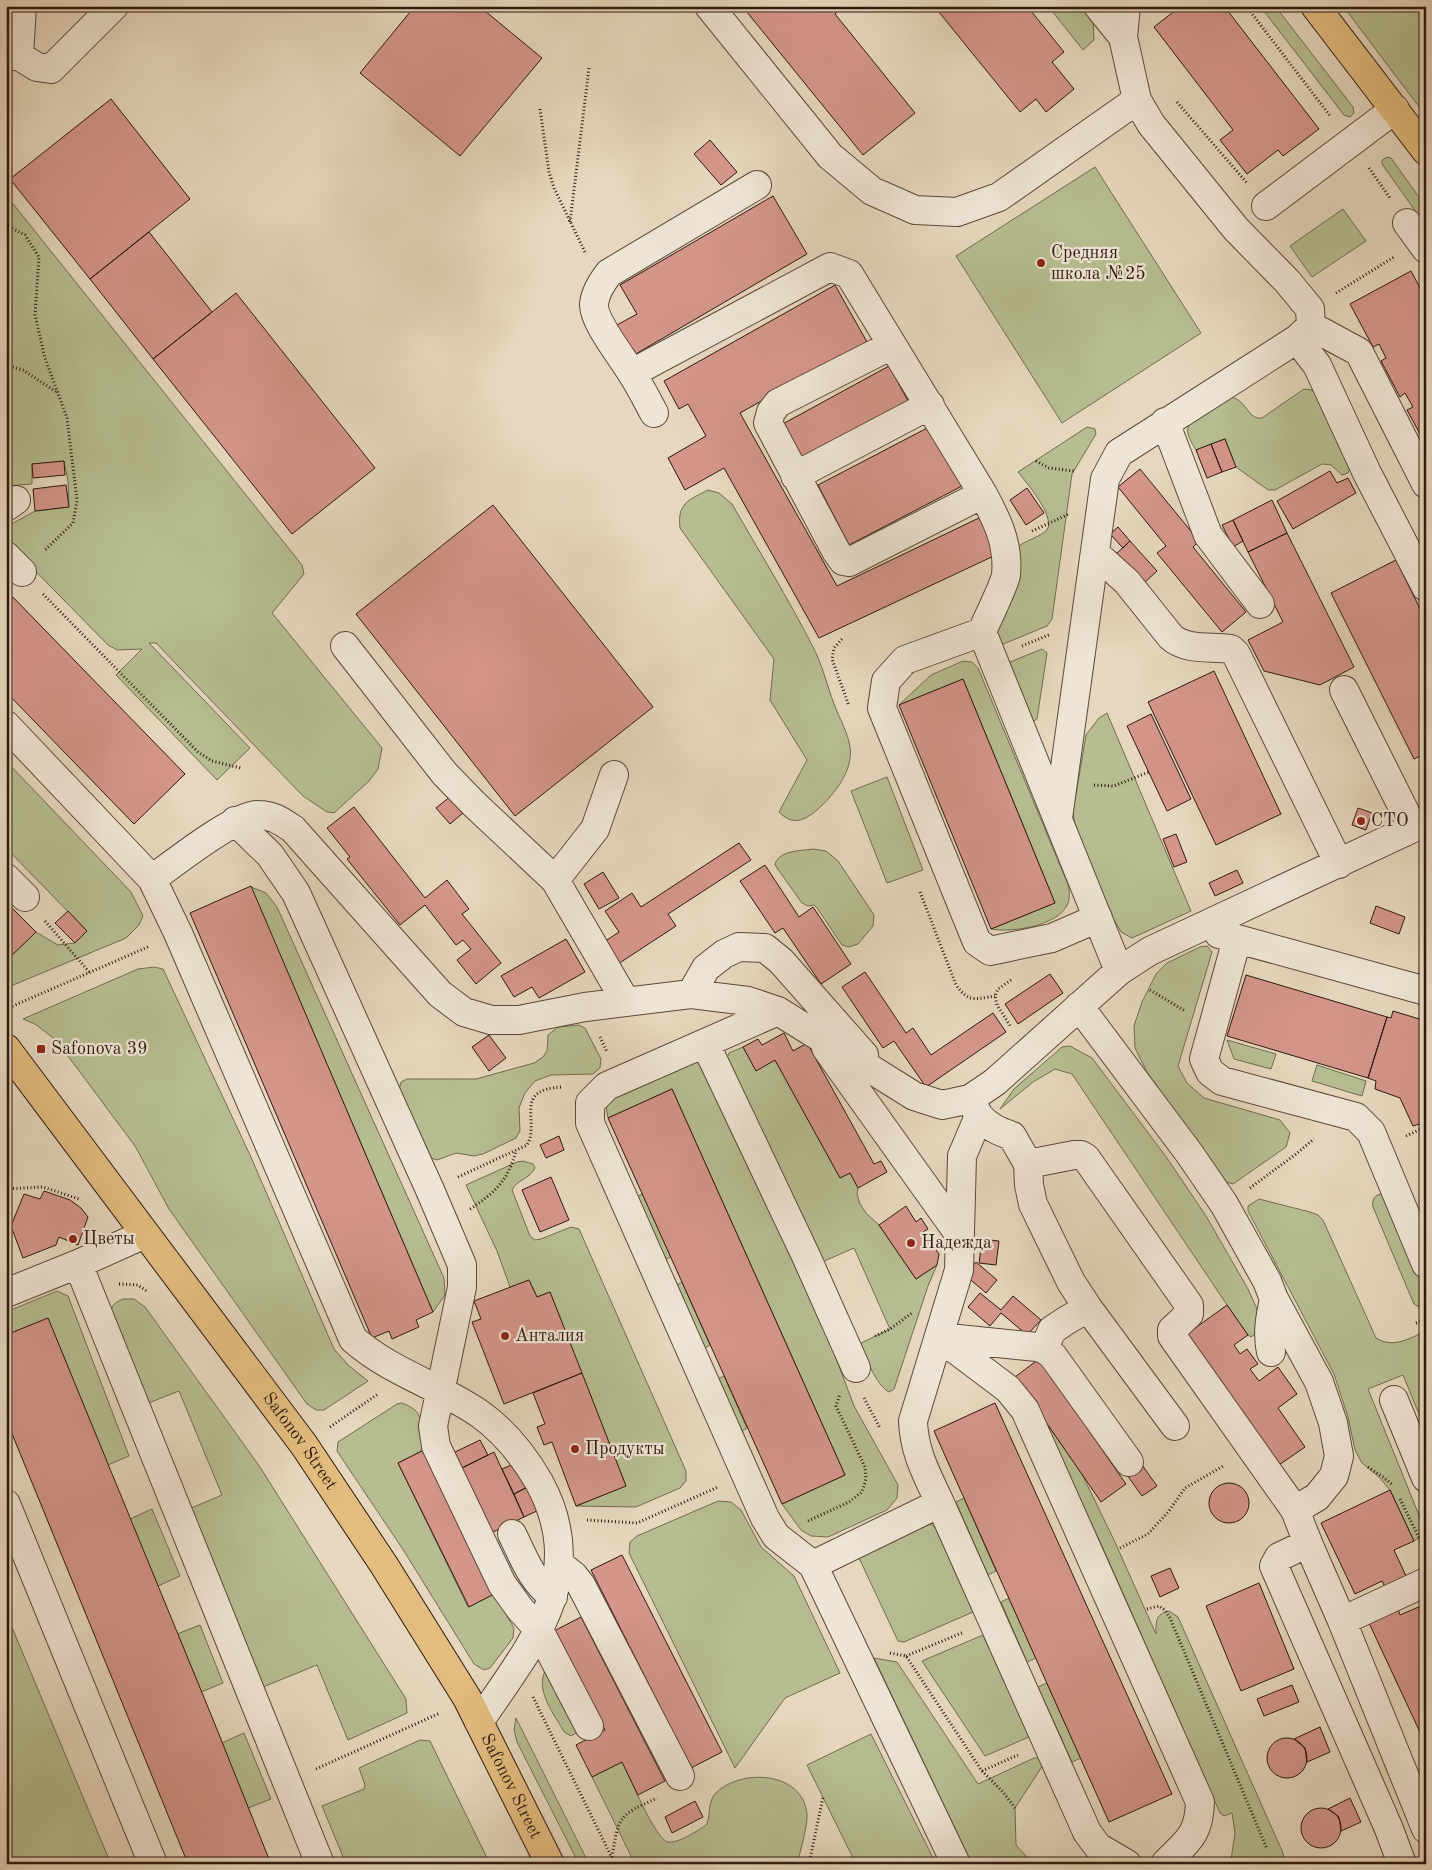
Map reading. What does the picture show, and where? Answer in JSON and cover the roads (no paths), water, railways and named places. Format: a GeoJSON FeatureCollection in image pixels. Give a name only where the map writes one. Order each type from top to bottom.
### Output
{"type":"FeatureCollection","features":[{"type":"Feature","properties":{"kind":"main road"},"geometry":{"type":"LineString","coordinates":[[1315,6],[1426,151]]}},
{"type":"Feature","properties":{"kind":"main road","name":"Safonov Street"},"geometry":{"type":"LineString","coordinates":[[6,1048],[304,1446],[384,1566],[467,1698],[550,1864]]}},
{"type":"Feature","properties":{"kind":"street"},"geometry":{"type":"LineString","coordinates":[[22,6],[13,56],[37,66],[51,69],[114,6]]}},
{"type":"Feature","properties":{"kind":"street"},"geometry":{"type":"LineString","coordinates":[[709,6],[830,156],[872,191],[915,210],[957,212],[999,197],[1137,100]]}},
{"type":"Feature","properties":{"kind":"street"},"geometry":{"type":"LineString","coordinates":[[1098,6],[1123,37]]}},
{"type":"Feature","properties":{"kind":"street"},"geometry":{"type":"LineString","coordinates":[[1126,6],[1123,37],[1137,100],[1151,124],[1236,229],[1287,281],[1306,325],[1317,365],[1368,473],[1426,587]]}},
{"type":"Feature","properties":{"kind":"street"},"geometry":{"type":"LineString","coordinates":[[1266,206],[1395,109]]}},
{"type":"Feature","properties":{"kind":"street"},"geometry":{"type":"LineString","coordinates":[[654,413],[632,373],[602,328],[595,313],[594,304],[601,284],[609,273],[757,185]]}},
{"type":"Feature","properties":{"kind":"street"},"geometry":{"type":"LineString","coordinates":[[1407,223],[1426,250]]}},
{"type":"Feature","properties":{"kind":"street"},"geometry":{"type":"LineString","coordinates":[[632,373],[830,266],[849,274],[930,405],[998,522],[1005,544],[1006,576],[982,632],[1119,971]]}},
{"type":"Feature","properties":{"kind":"street"},"geometry":{"type":"LineString","coordinates":[[1058,820],[1105,479],[1114,461],[1119,453],[1306,325]]}},
{"type":"Feature","properties":{"kind":"street"},"geometry":{"type":"LineString","coordinates":[[1306,325],[1359,352],[1426,484]]}},
{"type":"Feature","properties":{"kind":"street"},"geometry":{"type":"LineString","coordinates":[[892,345],[778,403],[771,412],[768,423],[836,551],[843,561],[849,562],[983,494]]}},
{"type":"Feature","properties":{"kind":"street"},"geometry":{"type":"LineString","coordinates":[[795,476],[930,405]]}},
{"type":"Feature","properties":{"kind":"street"},"geometry":{"type":"LineString","coordinates":[[1165,422],[1208,535],[1260,604]]}},
{"type":"Feature","properties":{"kind":"street"},"geometry":{"type":"LineString","coordinates":[[1095,553],[1127,582],[1176,642],[1187,646],[1231,650],[1236,654],[1339,864]]}},
{"type":"Feature","properties":{"kind":"street"},"geometry":{"type":"LineString","coordinates":[[982,632],[905,660],[886,681],[882,708],[977,942],[990,951],[1052,938],[1098,918]]}},
{"type":"Feature","properties":{"kind":"street"},"geometry":{"type":"LineString","coordinates":[[345,646],[444,773],[555,880],[626,1002]]}},
{"type":"Feature","properties":{"kind":"street"},"geometry":{"type":"LineString","coordinates":[[1127,1864],[1098,1847],[1087,1832],[919,1457],[914,1439],[913,1421],[959,1270],[962,1156],[975,1107],[995,1082],[1119,971],[1150,951],[1420,825],[1344,690]]}},
{"type":"Feature","properties":{"kind":"street"},"geometry":{"type":"LineString","coordinates":[[6,724],[152,879],[178,933],[354,1339],[369,1354],[480,1414],[506,1437],[528,1463],[543,1489],[555,1518],[559,1540],[559,1564],[553,1597],[539,1630],[479,1722]]}},
{"type":"Feature","properties":{"kind":"street"},"geometry":{"type":"LineString","coordinates":[[555,880],[595,829],[614,775]]}},
{"type":"Feature","properties":{"kind":"street"},"geometry":{"type":"LineString","coordinates":[[152,879],[236,821],[256,814],[276,817],[293,830],[440,994],[464,1012],[491,1020],[519,1020],[585,1007],[691,994],[748,1001],[778,1011],[914,1096],[942,1106],[975,1107]]}},
{"type":"Feature","properties":{"kind":"street"},"geometry":{"type":"LineString","coordinates":[[236,821],[270,855],[296,893],[462,1265],[462,1287],[433,1426],[436,1446],[502,1584],[520,1609],[539,1630],[589,1726]]}},
{"type":"Feature","properties":{"kind":"street"},"geometry":{"type":"LineString","coordinates":[[6,878],[25,897]]}},
{"type":"Feature","properties":{"kind":"street"},"geometry":{"type":"LineString","coordinates":[[1198,928],[1426,991]]}},
{"type":"Feature","properties":{"kind":"street"},"geometry":{"type":"LineString","coordinates":[[1237,939],[1204,1059],[1210,1072],[1222,1081],[1356,1117],[1371,1132],[1426,1264]]}},
{"type":"Feature","properties":{"kind":"street"},"geometry":{"type":"LineString","coordinates":[[691,994],[706,968],[724,954],[740,948],[765,948],[781,961],[885,1079]]}},
{"type":"Feature","properties":{"kind":"street"},"geometry":{"type":"LineString","coordinates":[[1079,1006],[1184,1145],[1224,1204],[1267,1281],[1274,1298],[1319,1382],[1333,1423],[1339,1456],[1334,1476],[1317,1497],[1295,1510]]}},
{"type":"Feature","properties":{"kind":"street"},"geometry":{"type":"LineString","coordinates":[[778,1011],[614,1083],[590,1103],[590,1123],[765,1518],[776,1536],[813,1565],[956,1864]]}},
{"type":"Feature","properties":{"kind":"street"},"geometry":{"type":"LineString","coordinates":[[818,1036],[960,1234]]}},
{"type":"Feature","properties":{"kind":"street"},"geometry":{"type":"LineString","coordinates":[[705,1043],[849,1369]]}},
{"type":"Feature","properties":{"kind":"street"},"geometry":{"type":"LineString","coordinates":[[975,1107],[986,1124],[1012,1136],[1028,1164],[1029,1185],[1033,1204],[1071,1282],[1175,1426]]}},
{"type":"Feature","properties":{"kind":"street"},"geometry":{"type":"LineString","coordinates":[[1028,1164],[1074,1155],[1081,1155],[1086,1158],[1189,1305],[1188,1314],[1172,1330],[1172,1336],[1295,1510],[1426,1829]]}},
{"type":"Feature","properties":{"kind":"street"},"geometry":{"type":"LineString","coordinates":[[6,1294],[145,1234]]}},
{"type":"Feature","properties":{"kind":"street"},"geometry":{"type":"LineString","coordinates":[[78,1264],[320,1864]]}},
{"type":"Feature","properties":{"kind":"street"},"geometry":{"type":"LineString","coordinates":[[1270,1352],[1270,1322],[1274,1298]]}},
{"type":"Feature","properties":{"kind":"street"},"geometry":{"type":"LineString","coordinates":[[1044,1349],[1052,1330],[1088,1308]]}},
{"type":"Feature","properties":{"kind":"street"},"geometry":{"type":"LineString","coordinates":[[939,1337],[1044,1349],[1053,1356],[1128,1462]]}},
{"type":"Feature","properties":{"kind":"street"},"geometry":{"type":"LineString","coordinates":[[939,1337],[1008,1389],[1025,1410],[1200,1802],[1200,1819],[1193,1835],[1165,1864]]}},
{"type":"Feature","properties":{"kind":"street"},"geometry":{"type":"LineString","coordinates":[[1394,1400],[1426,1478]]}},
{"type":"Feature","properties":{"kind":"street"},"geometry":{"type":"LineString","coordinates":[[813,1565],[940,1503]]}},
{"type":"Feature","properties":{"kind":"street"},"geometry":{"type":"LineString","coordinates":[[6,1504],[153,1864]]}},
{"type":"Feature","properties":{"kind":"street"},"geometry":{"type":"LineString","coordinates":[[512,1534],[534,1580],[553,1597]]}},
{"type":"Feature","properties":{"kind":"street"},"geometry":{"type":"LineString","coordinates":[[1308,1543],[1279,1557],[1274,1566],[1389,1828],[1402,1864]]}},
{"type":"Feature","properties":{"kind":"street"},"geometry":{"type":"LineString","coordinates":[[559,1564],[574,1576],[581,1585],[680,1776]]}},
{"type":"Feature","properties":{"kind":"street"},"geometry":{"type":"LineString","coordinates":[[1342,1621],[1426,1582]]}},
{"type":"Feature","properties":{"kind":"place","name":"Средняя школа №25"},"geometry":{"type":"Point","coordinates":[1041,263]}},
{"type":"Feature","properties":{"kind":"place","name":"СТО"},"geometry":{"type":"Point","coordinates":[1361,821]}},
{"type":"Feature","properties":{"kind":"place","name":"Safonova 39"},"geometry":{"type":"Point","coordinates":[41,1049]}},
{"type":"Feature","properties":{"kind":"place","name":"Цветы"},"geometry":{"type":"Point","coordinates":[73,1239]}},
{"type":"Feature","properties":{"kind":"place","name":"Надежда"},"geometry":{"type":"Point","coordinates":[911,1243]}},
{"type":"Feature","properties":{"kind":"place","name":"Анталия"},"geometry":{"type":"Point","coordinates":[505,1336]}},
{"type":"Feature","properties":{"kind":"place","name":"Продукты"},"geometry":{"type":"Point","coordinates":[575,1449]}}]}
